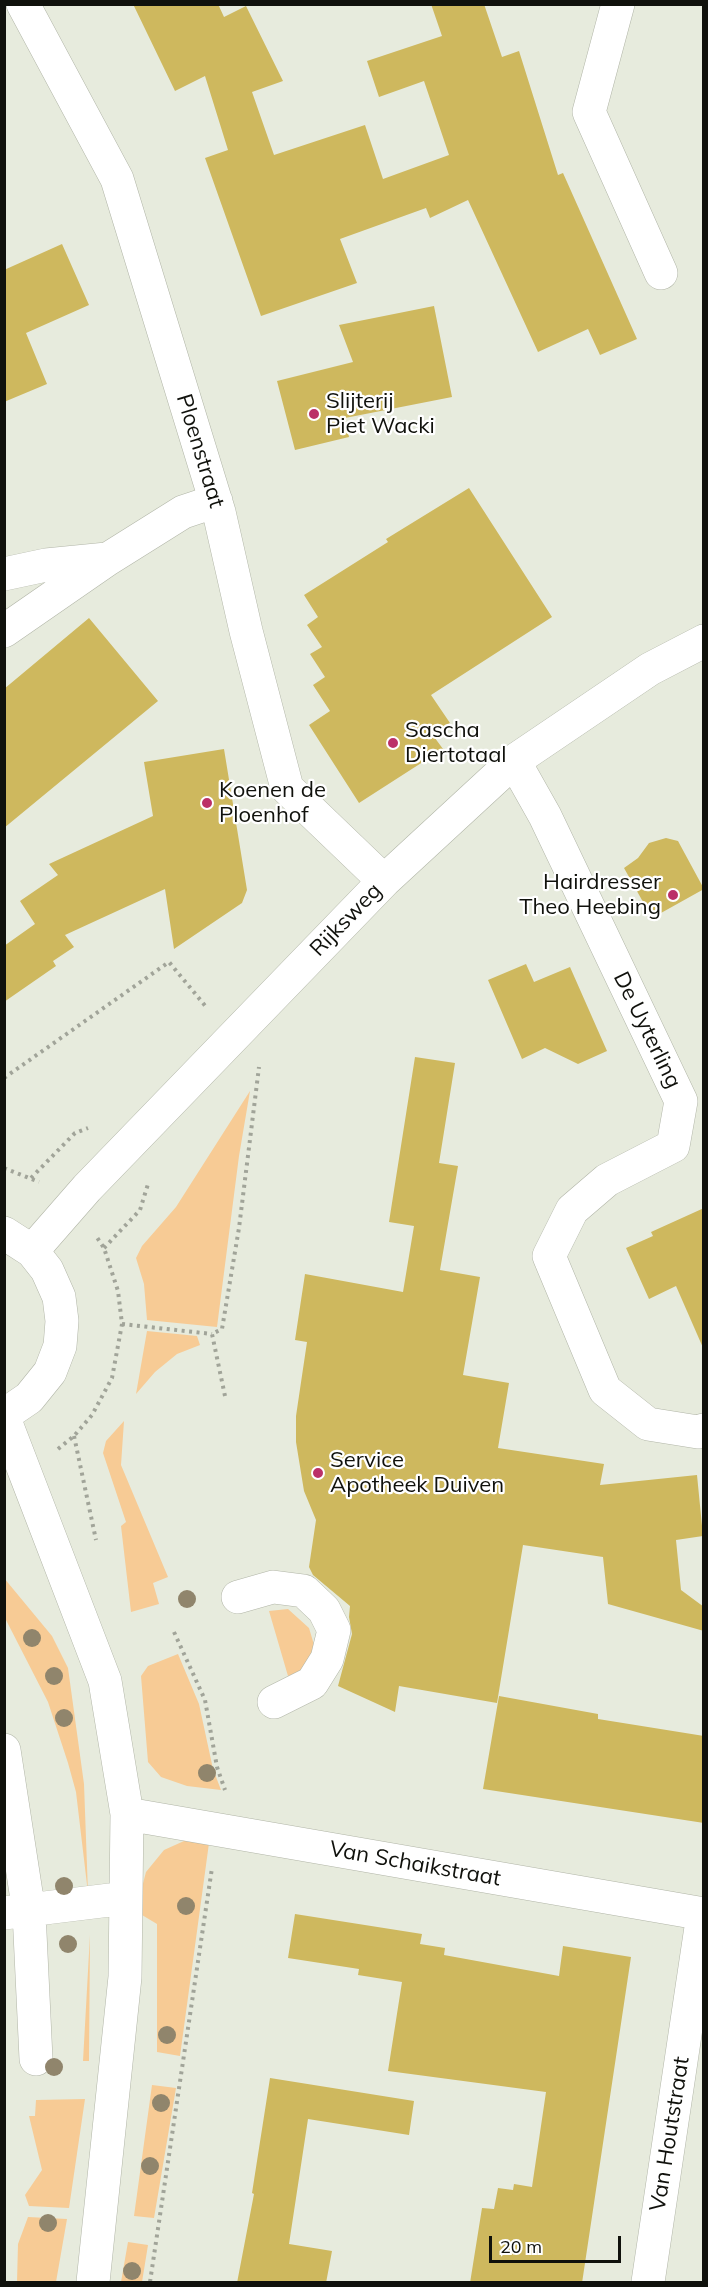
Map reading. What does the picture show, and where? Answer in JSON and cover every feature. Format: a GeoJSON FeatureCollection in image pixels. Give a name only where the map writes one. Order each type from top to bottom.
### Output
{"type":"FeatureCollection","features":[{"type":"Feature","properties":{"kind":"street","name":"Ploenstraat"},"geometry":{"type":"LineString","coordinates":[[23,4],[117,179],[216,501],[287,788],[384,881]]}},
{"type":"Feature","properties":{"kind":"street"},"geometry":{"type":"LineString","coordinates":[[618,4],[589,112],[661,273]]}},
{"type":"Feature","properties":{"kind":"street"},"geometry":{"type":"LineString","coordinates":[[4,631],[108,559],[183,512],[216,501]]}},
{"type":"Feature","properties":{"kind":"street"},"geometry":{"type":"LineString","coordinates":[[4,574],[46,565],[108,559]]}},
{"type":"Feature","properties":{"kind":"street","name":"Rijksweg"},"geometry":{"type":"LineString","coordinates":[[32,1251],[87,1188],[384,881],[514,760],[650,669],[704,641]]}},
{"type":"Feature","properties":{"kind":"street","name":"De Uyterling"},"geometry":{"type":"LineString","coordinates":[[514,760],[545,816],[681,1101],[673,1146],[607,1180],[572,1210],[549,1256],[605,1390],[648,1424],[698,1432],[704,1430]]}},
{"type":"Feature","properties":{"kind":"street"},"geometry":{"type":"LineString","coordinates":[[4,1233],[32,1251],[47,1270],[59,1297],[62,1321],[60,1346],[51,1372],[29,1398],[4,1417],[105,1681],[127,1814],[125,1977],[93,2283]]}},
{"type":"Feature","properties":{"kind":"street"},"geometry":{"type":"LineString","coordinates":[[238,1597],[273,1587],[304,1591],[324,1610],[333,1630],[327,1659],[312,1683],[274,1702]]}},
{"type":"Feature","properties":{"kind":"street"},"geometry":{"type":"LineString","coordinates":[[4,1750],[16,1912],[36,2059]]}},
{"type":"Feature","properties":{"kind":"street","name":"Van Schaikstraat"},"geometry":{"type":"LineString","coordinates":[[127,1814],[703,1914]]}},
{"type":"Feature","properties":{"kind":"street"},"geometry":{"type":"LineString","coordinates":[[16,1912],[126,1898]]}},
{"type":"Feature","properties":{"kind":"street","name":"Van Houtstraat"},"geometry":{"type":"LineString","coordinates":[[648,2283],[703,1914]]}},
{"type":"Feature","properties":{"kind":"path"},"geometry":{"type":"LineString","coordinates":[[4,1078],[169,962],[210,1012]]}},
{"type":"Feature","properties":{"kind":"path"},"geometry":{"type":"LineString","coordinates":[[122,1324],[212,1335],[222,1329],[239,1228],[259,1071],[257,1012]]}},
{"type":"Feature","properties":{"kind":"path"},"geometry":{"type":"LineString","coordinates":[[4,1168],[31,1178]]}},
{"type":"Feature","properties":{"kind":"path"},"geometry":{"type":"LineString","coordinates":[[74,1436],[92,1415],[112,1378],[122,1324],[118,1291],[104,1248]]}},
{"type":"Feature","properties":{"kind":"path"},"geometry":{"type":"LineString","coordinates":[[212,1335],[225,1396]]}},
{"type":"Feature","properties":{"kind":"path"},"geometry":{"type":"LineString","coordinates":[[150,2283],[218,1829],[226,1790],[217,1767],[205,1700],[174,1632]]}},
{"type":"Feature","properties":{"kind":"shaded area"},"geometry":{"type":"Polygon","coordinates":[[[250,1091],[239,1156],[217,1327],[147,1320],[144,1284],[136,1258],[142,1246],[176,1207],[250,1091]]]}},
{"type":"Feature","properties":{"kind":"shaded area"},"geometry":{"type":"Polygon","coordinates":[[[147,1331],[197,1336],[200,1345],[177,1354],[155,1372],[136,1394],[147,1331]]]}},
{"type":"Feature","properties":{"kind":"shaded area"},"geometry":{"type":"Polygon","coordinates":[[[124,1421],[121,1465],[168,1577],[153,1583],[159,1604],[131,1612],[121,1526],[126,1522],[103,1453],[106,1441],[124,1421]]]}},
{"type":"Feature","properties":{"kind":"shaded area"},"geometry":{"type":"Polygon","coordinates":[[[4,1578],[52,1636],[68,1668],[84,1784],[88,1893],[76,1792],[48,1702],[5,1618],[4,1578]]]}},
{"type":"Feature","properties":{"kind":"shaded area"},"geometry":{"type":"Polygon","coordinates":[[[288,1609],[309,1628],[315,1648],[304,1671],[288,1676],[269,1611],[288,1609]]]}},
{"type":"Feature","properties":{"kind":"shaded area"},"geometry":{"type":"Polygon","coordinates":[[[178,1654],[199,1704],[213,1769],[221,1790],[187,1786],[161,1777],[148,1762],[141,1676],[148,1666],[178,1654]]]}},
{"type":"Feature","properties":{"kind":"shaded area"},"geometry":{"type":"Polygon","coordinates":[[[184,1841],[209,1843],[180,2056],[157,2052],[157,1924],[142,1915],[141,1891],[146,1872],[164,1850],[184,1841]]]}},
{"type":"Feature","properties":{"kind":"shaded area"},"geometry":{"type":"Polygon","coordinates":[[[90,1935],[89,2061],[83,2061],[90,1935]]]}},
{"type":"Feature","properties":{"kind":"shaded area"},"geometry":{"type":"Polygon","coordinates":[[[152,2085],[176,2088],[154,2218],[134,2216],[152,2085]]]}},
{"type":"Feature","properties":{"kind":"shaded area"},"geometry":{"type":"Polygon","coordinates":[[[85,2099],[69,2208],[29,2206],[25,2195],[42,2170],[29,2116],[35,2116],[36,2100],[85,2099]]]}},
{"type":"Feature","properties":{"kind":"shaded area"},"geometry":{"type":"Polygon","coordinates":[[[28,2217],[67,2219],[56,2282],[17,2282],[18,2244],[28,2217]]]}},
{"type":"Feature","properties":{"kind":"shaded area"},"geometry":{"type":"Polygon","coordinates":[[[128,2242],[148,2245],[142,2282],[121,2282],[128,2242]]]}},
{"type":"Feature","properties":{"kind":"building"},"geometry":{"type":"Polygon","coordinates":[[[133,4],[218,4],[224,17],[246,6],[283,81],[252,92],[274,155],[365,125],[383,179],[449,155],[424,81],[379,97],[367,61],[442,36],[431,4],[484,4],[502,57],[519,51],[558,175],[563,173],[637,339],[600,355],[588,329],[538,352],[468,200],[430,218],[426,208],[340,239],[357,283],[261,316],[205,158],[228,150],[205,76],[175,91],[133,4]]]}},
{"type":"Feature","properties":{"kind":"building"},"geometry":{"type":"Polygon","coordinates":[[[62,244],[89,305],[26,333],[47,384],[4,402],[4,270],[62,244]]]}},
{"type":"Feature","properties":{"kind":"building"},"geometry":{"type":"Polygon","coordinates":[[[434,306],[452,397],[345,418],[349,437],[295,450],[277,381],[353,362],[339,325],[434,306]]]}},
{"type":"Feature","properties":{"kind":"building"},"geometry":{"type":"Polygon","coordinates":[[[469,488],[552,617],[431,695],[450,723],[432,734],[443,749],[359,803],[309,725],[330,711],[313,685],[325,677],[310,654],[322,647],[307,625],[318,617],[304,595],[388,542],[386,539],[469,488]]]}},
{"type":"Feature","properties":{"kind":"building"},"geometry":{"type":"Polygon","coordinates":[[[89,618],[158,701],[4,828],[4,689],[89,618]]]}},
{"type":"Feature","properties":{"kind":"building"},"geometry":{"type":"Polygon","coordinates":[[[224,749],[247,890],[242,903],[174,949],[165,889],[65,935],[74,947],[53,961],[56,966],[4,1002],[4,946],[35,924],[20,901],[58,875],[49,864],[153,816],[144,762],[224,749]]]}},
{"type":"Feature","properties":{"kind":"building"},"geometry":{"type":"Polygon","coordinates":[[[666,838],[678,841],[704,889],[652,918],[624,868],[638,858],[649,843],[666,838]]]}},
{"type":"Feature","properties":{"kind":"building"},"geometry":{"type":"Polygon","coordinates":[[[526,964],[534,982],[570,967],[607,1051],[578,1064],[545,1048],[522,1059],[488,980],[526,964]]]}},
{"type":"Feature","properties":{"kind":"building"},"geometry":{"type":"Polygon","coordinates":[[[415,1057],[455,1063],[439,1163],[458,1166],[440,1270],[480,1277],[463,1375],[509,1383],[498,1448],[604,1464],[600,1485],[697,1475],[703,1536],[676,1540],[681,1590],[704,1607],[704,1631],[608,1604],[603,1557],[523,1545],[497,1703],[399,1686],[395,1712],[338,1686],[352,1634],[350,1606],[313,1575],[309,1567],[316,1520],[304,1491],[296,1442],[296,1416],[307,1342],[295,1340],[305,1274],[403,1292],[414,1226],[389,1222],[415,1057]]]}},
{"type":"Feature","properties":{"kind":"building"},"geometry":{"type":"Polygon","coordinates":[[[704,1208],[704,1350],[676,1286],[649,1299],[626,1248],[653,1236],[651,1232],[704,1208]]]}},
{"type":"Feature","properties":{"kind":"building"},"geometry":{"type":"Polygon","coordinates":[[[499,1696],[598,1714],[598,1719],[704,1736],[704,1823],[483,1789],[499,1696]]]}},
{"type":"Feature","properties":{"kind":"building"},"geometry":{"type":"Polygon","coordinates":[[[295,1914],[422,1934],[420,1944],[445,1948],[444,1955],[559,1976],[563,1946],[631,1957],[582,2283],[470,2283],[482,2208],[494,2209],[498,2188],[513,2190],[514,2184],[532,2187],[546,2092],[388,2071],[402,1982],[358,1975],[359,1969],[288,1958],[295,1914]]]}},
{"type":"Feature","properties":{"kind":"building"},"geometry":{"type":"Polygon","coordinates":[[[270,2078],[414,2101],[409,2135],[308,2119],[289,2244],[332,2251],[326,2283],[237,2283],[254,2194],[252,2193],[270,2078]]]}},
{"type":"Feature","properties":{"kind":"place","name":"Slijterij Piet Wacki"},"geometry":{"type":"Point","coordinates":[314,414]}},
{"type":"Feature","properties":{"kind":"place","name":"Sascha Diertotaal"},"geometry":{"type":"Point","coordinates":[393,743]}},
{"type":"Feature","properties":{"kind":"place","name":"Koenen de Ploenhof"},"geometry":{"type":"Point","coordinates":[207,803]}},
{"type":"Feature","properties":{"kind":"place","name":"Hairdresser Theo Heebing"},"geometry":{"type":"Point","coordinates":[673,895]}},
{"type":"Feature","properties":{"kind":"place","name":"Service Apotheek Duiven"},"geometry":{"type":"Point","coordinates":[318,1473]}}]}
